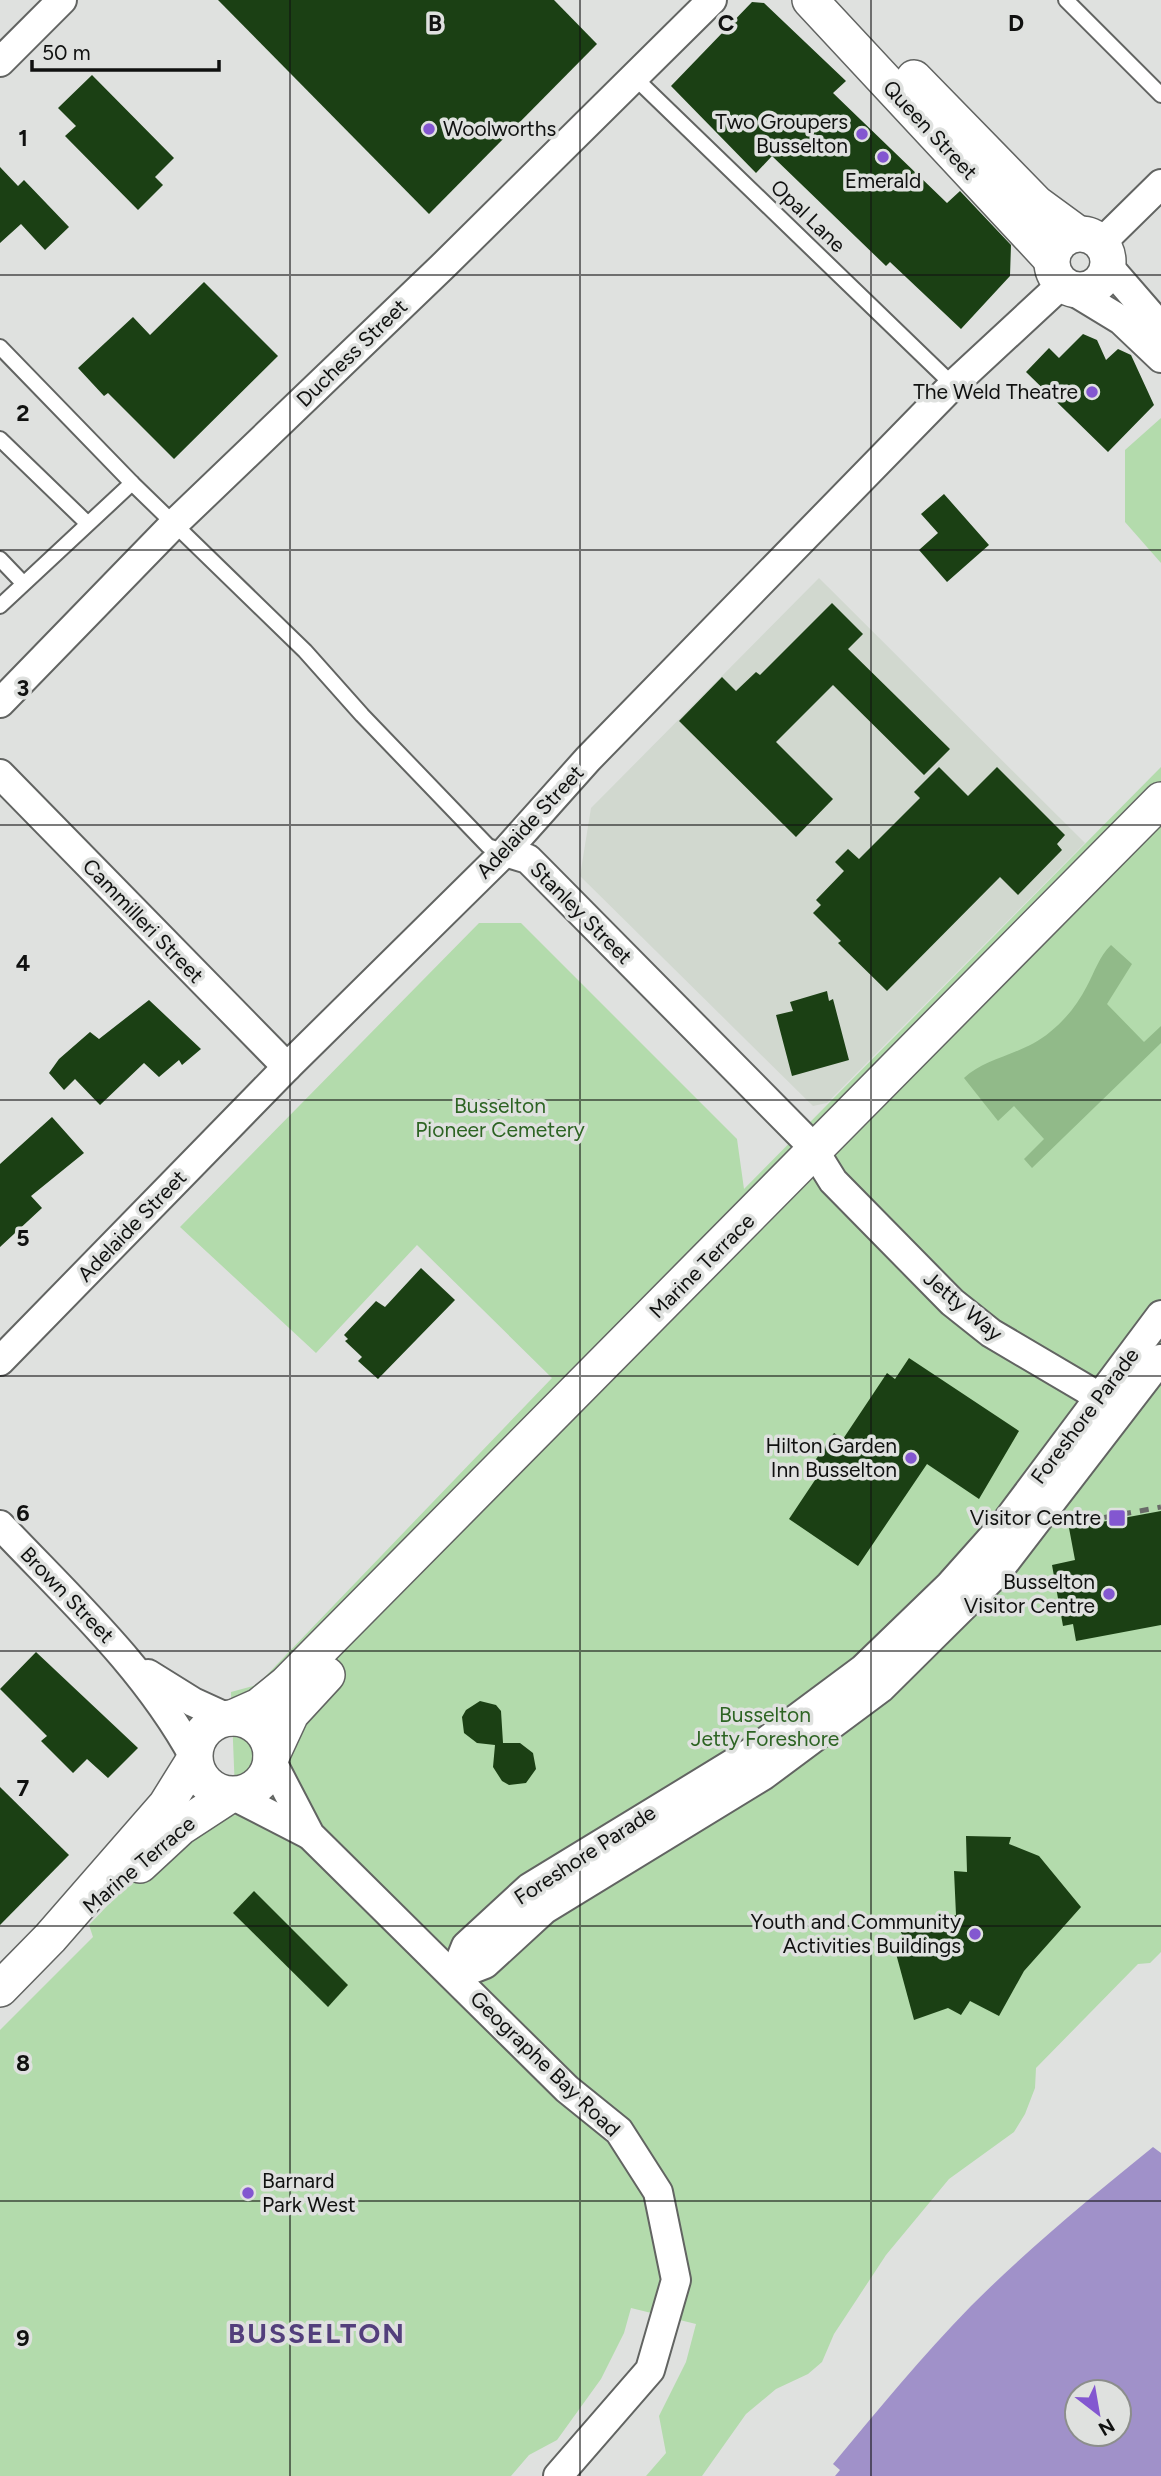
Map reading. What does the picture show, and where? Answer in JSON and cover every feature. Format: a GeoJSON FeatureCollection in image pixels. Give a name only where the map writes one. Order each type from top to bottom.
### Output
{"type":"FeatureCollection","features":[{"type":"Feature","properties":{"kind":"street"},"geometry":{"type":"LineString","coordinates":[[0,62],[62,0]]}},
{"type":"Feature","properties":{"kind":"street","name":"Queen Street"},"geometry":{"type":"LineString","coordinates":[[810,0],[1061,278],[1121,320],[1161,358]]}},
{"type":"Feature","properties":{"kind":"street","name":"Queen Street"},"geometry":{"type":"LineString","coordinates":[[839,0],[1035,203],[1096,247],[1161,327]]}},
{"type":"Feature","properties":{"kind":"street","name":"Duchess Street"},"geometry":{"type":"LineString","coordinates":[[0,703],[175,523],[443,266],[709,2]]}},
{"type":"Feature","properties":{"kind":"street"},"geometry":{"type":"LineString","coordinates":[[1096,247],[1105,276],[1094,287],[1061,278],[1056,246],[1096,247],[1161,184]]}},
{"type":"Feature","properties":{"kind":"street","name":"Adelaide Street"},"geometry":{"type":"LineString","coordinates":[[0,1361],[287,1067],[505,852],[588,759],[1061,278]]}},
{"type":"Feature","properties":{"kind":"street","name":"Cammilleri Street"},"geometry":{"type":"LineString","coordinates":[[0,774],[287,1067]]}},
{"type":"Feature","properties":{"kind":"street","name":"Marine Terrace"},"geometry":{"type":"LineString","coordinates":[[271,1758],[283,1729],[302,1700],[821,1162],[1161,800]]}},
{"type":"Feature","properties":{"kind":"street","name":"Marine Terrace"},"geometry":{"type":"LineString","coordinates":[[230,1718],[259,1706],[286,1685],[1161,831]]}},
{"type":"Feature","properties":{"kind":"street","name":"Stanley Street"},"geometry":{"type":"LineString","coordinates":[[505,852],[528,859],[821,1162]]}},
{"type":"Feature","properties":{"kind":"street","name":"Jetty Way"},"geometry":{"type":"LineString","coordinates":[[821,1162],[961,1310],[1020,1352],[1109,1406]]}},
{"type":"Feature","properties":{"kind":"street","name":"Foreshore Parade"},"geometry":{"type":"LineString","coordinates":[[454,1976],[485,1964],[545,1909],[764,1775],[881,1688],[995,1575],[1109,1406],[1161,1315]]}},
{"type":"Feature","properties":{"kind":"street","name":"Foreshore Parade"},"geometry":{"type":"LineString","coordinates":[[1109,1406],[1161,1359]]}},
{"type":"Feature","properties":{"kind":"street","name":"Brown Street"},"geometry":{"type":"LineString","coordinates":[[0,1525],[134,1665],[170,1714],[194,1758]]}},
{"type":"Feature","properties":{"kind":"street","name":"Brown Street"},"geometry":{"type":"LineString","coordinates":[[134,1665],[193,1702],[230,1718]]}},
{"type":"Feature","properties":{"kind":"street"},"geometry":{"type":"LineString","coordinates":[[230,1718],[255,1725],[270,1745],[271,1758],[262,1781],[243,1793],[231,1795],[210,1787],[196,1771],[194,1758],[200,1735],[208,1727],[230,1718]]}},
{"type":"Feature","properties":{"kind":"street","name":"Marine Terrace"},"geometry":{"type":"LineString","coordinates":[[0,1989],[50,1938],[166,1805],[194,1758]]}},
{"type":"Feature","properties":{"kind":"street","name":"Geographe Bay Road"},"geometry":{"type":"LineString","coordinates":[[271,1758],[310,1835]]}},
{"type":"Feature","properties":{"kind":"street","name":"Marine Terrace"},"geometry":{"type":"LineString","coordinates":[[50,1938],[181,1827],[231,1795]]}},
{"type":"Feature","properties":{"kind":"street","name":"Geographe Bay Road"},"geometry":{"type":"LineString","coordinates":[[231,1795],[310,1835],[568,2088],[619,2131],[658,2192],[676,2280],[650,2370],[558,2476]]}},
{"type":"Feature","properties":{"kind":"lane"},"geometry":{"type":"LineString","coordinates":[[1066,0],[1161,95]]}},
{"type":"Feature","properties":{"kind":"lane","name":"Opal Lane"},"geometry":{"type":"LineString","coordinates":[[633,76],[953,385]]}},
{"type":"Feature","properties":{"kind":"lane","name":"Stanley Street"},"geometry":{"type":"LineString","coordinates":[[0,347],[132,483],[305,651],[362,715],[488,846],[505,852]]}},
{"type":"Feature","properties":{"kind":"lane"},"geometry":{"type":"LineString","coordinates":[[0,439],[87,523]]}},
{"type":"Feature","properties":{"kind":"lane"},"geometry":{"type":"LineString","coordinates":[[0,606],[132,483]]}},
{"type":"Feature","properties":{"kind":"lane"},"geometry":{"type":"LineString","coordinates":[[0,559],[23,583]]}},
{"type":"Feature","properties":{"kind":"shaded area"},"geometry":{"type":"Polygon","coordinates":[[[819,578],[1085,843],[827,1103],[813,1106],[580,876],[591,808],[819,578]]]}},
{"type":"Feature","properties":{"kind":"shaded area"},"geometry":{"type":"Polygon","coordinates":[[[1153,2147],[1161,2153],[1161,2476],[835,2476],[840,2470],[833,2464],[953,2325],[1037,2244],[1153,2147]]]}},
{"type":"Feature","properties":{"kind":"green space"},"geometry":{"type":"Polygon","coordinates":[[[1161,418],[1161,563],[1125,522],[1125,450],[1161,418]]]}},
{"type":"Feature","properties":{"kind":"green space","name":"Busselton Jetty Foreshore"},"geometry":{"type":"Polygon","coordinates":[[[1161,767],[1161,1952],[1150,1963],[1138,1964],[1036,2068],[1035,2088],[1025,2114],[1014,2132],[949,2179],[886,2255],[834,2334],[822,2362],[808,2374],[776,2389],[746,2414],[702,2476],[646,2476],[666,2453],[659,2416],[686,2362],[696,2324],[631,2308],[624,2333],[601,2379],[557,2440],[529,2455],[511,2476],[0,2476],[0,2030],[93,1937],[89,1925],[155,1858],[194,1829],[236,1815],[231,1692],[253,1686],[262,1680],[552,1378],[417,1245],[316,1353],[180,1227],[479,923],[521,923],[737,1139],[744,1189],[1161,767]]]}},
{"type":"Feature","properties":{"kind":"green space"},"geometry":{"type":"Polygon","coordinates":[[[1111,945],[1132,964],[1107,1004],[1144,1042],[1161,1026],[1161,1043],[1032,1168],[1024,1159],[1044,1139],[1014,1106],[998,1121],[964,1078],[983,1065],[1039,1040],[1056,1027],[1080,999],[1100,959],[1111,945]]]}},
{"type":"Feature","properties":{"kind":"building","name":"Woolworths"},"geometry":{"type":"Polygon","coordinates":[[[218,0],[554,0],[597,44],[429,214],[218,0]]]}},
{"type":"Feature","properties":{"kind":"building"},"geometry":{"type":"Polygon","coordinates":[[[752,2],[764,3],[846,81],[833,93],[947,203],[960,191],[1011,245],[1010,276],[961,329],[890,262],[886,266],[772,156],[756,173],[671,86],[752,2]]]}},
{"type":"Feature","properties":{"kind":"building"},"geometry":{"type":"Polygon","coordinates":[[[92,75],[174,158],[155,177],[163,185],[138,210],[65,136],[76,126],[58,108],[92,75]]]}},
{"type":"Feature","properties":{"kind":"building"},"geometry":{"type":"Polygon","coordinates":[[[0,167],[18,186],[24,180],[69,227],[45,250],[21,224],[0,243],[0,167]]]}},
{"type":"Feature","properties":{"kind":"building"},"geometry":{"type":"Polygon","coordinates":[[[204,282],[278,356],[174,459],[108,393],[104,396],[78,368],[133,317],[150,335],[204,282]]]}},
{"type":"Feature","properties":{"kind":"building"},"geometry":{"type":"Polygon","coordinates":[[[1083,334],[1097,340],[1106,360],[1118,349],[1131,355],[1154,405],[1108,452],[1026,372],[1049,348],[1059,358],[1083,334]]]}},
{"type":"Feature","properties":{"kind":"building"},"geometry":{"type":"Polygon","coordinates":[[[944,494],[989,545],[947,582],[919,550],[938,533],[921,514],[944,494]]]}},
{"type":"Feature","properties":{"kind":"building"},"geometry":{"type":"Polygon","coordinates":[[[832,603],[863,634],[848,649],[950,749],[924,775],[833,685],[776,742],[833,799],[796,837],[679,721],[722,677],[736,691],[756,672],[760,675],[832,603]]]}},
{"type":"Feature","properties":{"kind":"building"},"geometry":{"type":"Polygon","coordinates":[[[939,767],[968,796],[997,767],[1065,835],[1057,844],[1062,850],[1018,895],[1000,877],[887,991],[838,943],[841,941],[813,913],[821,905],[816,900],[844,871],[835,862],[848,849],[859,859],[920,798],[914,792],[939,767]]]}},
{"type":"Feature","properties":{"kind":"building"},"geometry":{"type":"Polygon","coordinates":[[[827,991],[829,1001],[833,999],[849,1060],[792,1076],[776,1015],[793,1011],[790,1002],[827,991]]]}},
{"type":"Feature","properties":{"kind":"building"},"geometry":{"type":"Polygon","coordinates":[[[149,1000],[201,1049],[182,1065],[179,1060],[159,1077],[144,1063],[100,1105],[75,1079],[64,1090],[49,1073],[59,1059],[90,1032],[99,1039],[149,1000]]]}},
{"type":"Feature","properties":{"kind":"building"},"geometry":{"type":"Polygon","coordinates":[[[52,1117],[84,1153],[31,1196],[42,1208],[0,1247],[0,1164],[52,1117]]]}},
{"type":"Feature","properties":{"kind":"building"},"geometry":{"type":"Polygon","coordinates":[[[421,1268],[455,1300],[378,1379],[358,1361],[362,1357],[345,1341],[348,1339],[344,1335],[376,1301],[385,1307],[421,1268]]]}},
{"type":"Feature","properties":{"kind":"building","name":"Hilton Garden Inn Busselton"},"geometry":{"type":"Polygon","coordinates":[[[909,1358],[1019,1431],[979,1499],[927,1464],[858,1566],[789,1519],[823,1468],[814,1462],[834,1433],[843,1439],[887,1373],[895,1379],[909,1358]]]}},
{"type":"Feature","properties":{"kind":"building","name":"Busselton Visitor Centre"},"geometry":{"type":"Polygon","coordinates":[[[1161,1511],[1161,1625],[1076,1641],[1073,1624],[1063,1626],[1052,1565],[1075,1560],[1069,1528],[1161,1511]]]}},
{"type":"Feature","properties":{"kind":"building"},"geometry":{"type":"Polygon","coordinates":[[[36,1652],[138,1748],[108,1778],[87,1759],[73,1773],[41,1741],[47,1736],[0,1689],[36,1652]]]}},
{"type":"Feature","properties":{"kind":"building"},"geometry":{"type":"Polygon","coordinates":[[[480,1701],[496,1705],[501,1711],[503,1743],[520,1743],[533,1753],[536,1769],[526,1783],[509,1785],[502,1781],[493,1767],[495,1745],[477,1743],[464,1733],[462,1717],[466,1710],[480,1701]]]}},
{"type":"Feature","properties":{"kind":"building"},"geometry":{"type":"Polygon","coordinates":[[[0,1787],[69,1855],[0,1925],[0,1787]]]}},
{"type":"Feature","properties":{"kind":"building"},"geometry":{"type":"Polygon","coordinates":[[[966,1836],[1011,1837],[1009,1844],[1039,1856],[1081,1907],[1024,1971],[999,2016],[970,2001],[961,2015],[948,2008],[914,2020],[895,1950],[906,1946],[901,1932],[956,1915],[954,1871],[967,1872],[966,1836]]]}},
{"type":"Feature","properties":{"kind":"building"},"geometry":{"type":"Polygon","coordinates":[[[254,1891],[348,1985],[328,2007],[233,1913],[254,1891]]]}},
{"type":"Feature","properties":{"kind":"railway"},"geometry":{"type":"LineString","coordinates":[[1069,1524],[1161,1507]]}},
{"type":"Feature","properties":{"kind":"place","name":"Woolworths"},"geometry":{"type":"Point","coordinates":[429,129]}},
{"type":"Feature","properties":{"kind":"place","name":"Two Groupers Busselton"},"geometry":{"type":"Point","coordinates":[862,134]}},
{"type":"Feature","properties":{"kind":"place","name":"Emerald"},"geometry":{"type":"Point","coordinates":[883,157]}},
{"type":"Feature","properties":{"kind":"place","name":"The Weld Theatre"},"geometry":{"type":"Point","coordinates":[1092,392]}},
{"type":"Feature","properties":{"kind":"place","name":"Hilton Garden Inn Busselton"},"geometry":{"type":"Point","coordinates":[911,1458]}},
{"type":"Feature","properties":{"kind":"place","name":"Visitor Centre"},"geometry":{"type":"Point","coordinates":[1117,1518]}},
{"type":"Feature","properties":{"kind":"place","name":"Busselton Visitor Centre"},"geometry":{"type":"Point","coordinates":[1109,1594]}},
{"type":"Feature","properties":{"kind":"place","name":"Youth and Community Activities Buildings"},"geometry":{"type":"Point","coordinates":[975,1934]}},
{"type":"Feature","properties":{"kind":"place","name":"Barnard Park West"},"geometry":{"type":"Point","coordinates":[248,2193]}},
{"type":"Feature","properties":{"kind":"district","name":"BUSSELTON"},"geometry":{"type":"Point","coordinates":[317,2333]}},
{"type":"Feature","properties":{"kind":"park label","name":"Busselton Pioneer Cemetery"},"geometry":{"type":"Point","coordinates":[500,1118]}}]}
